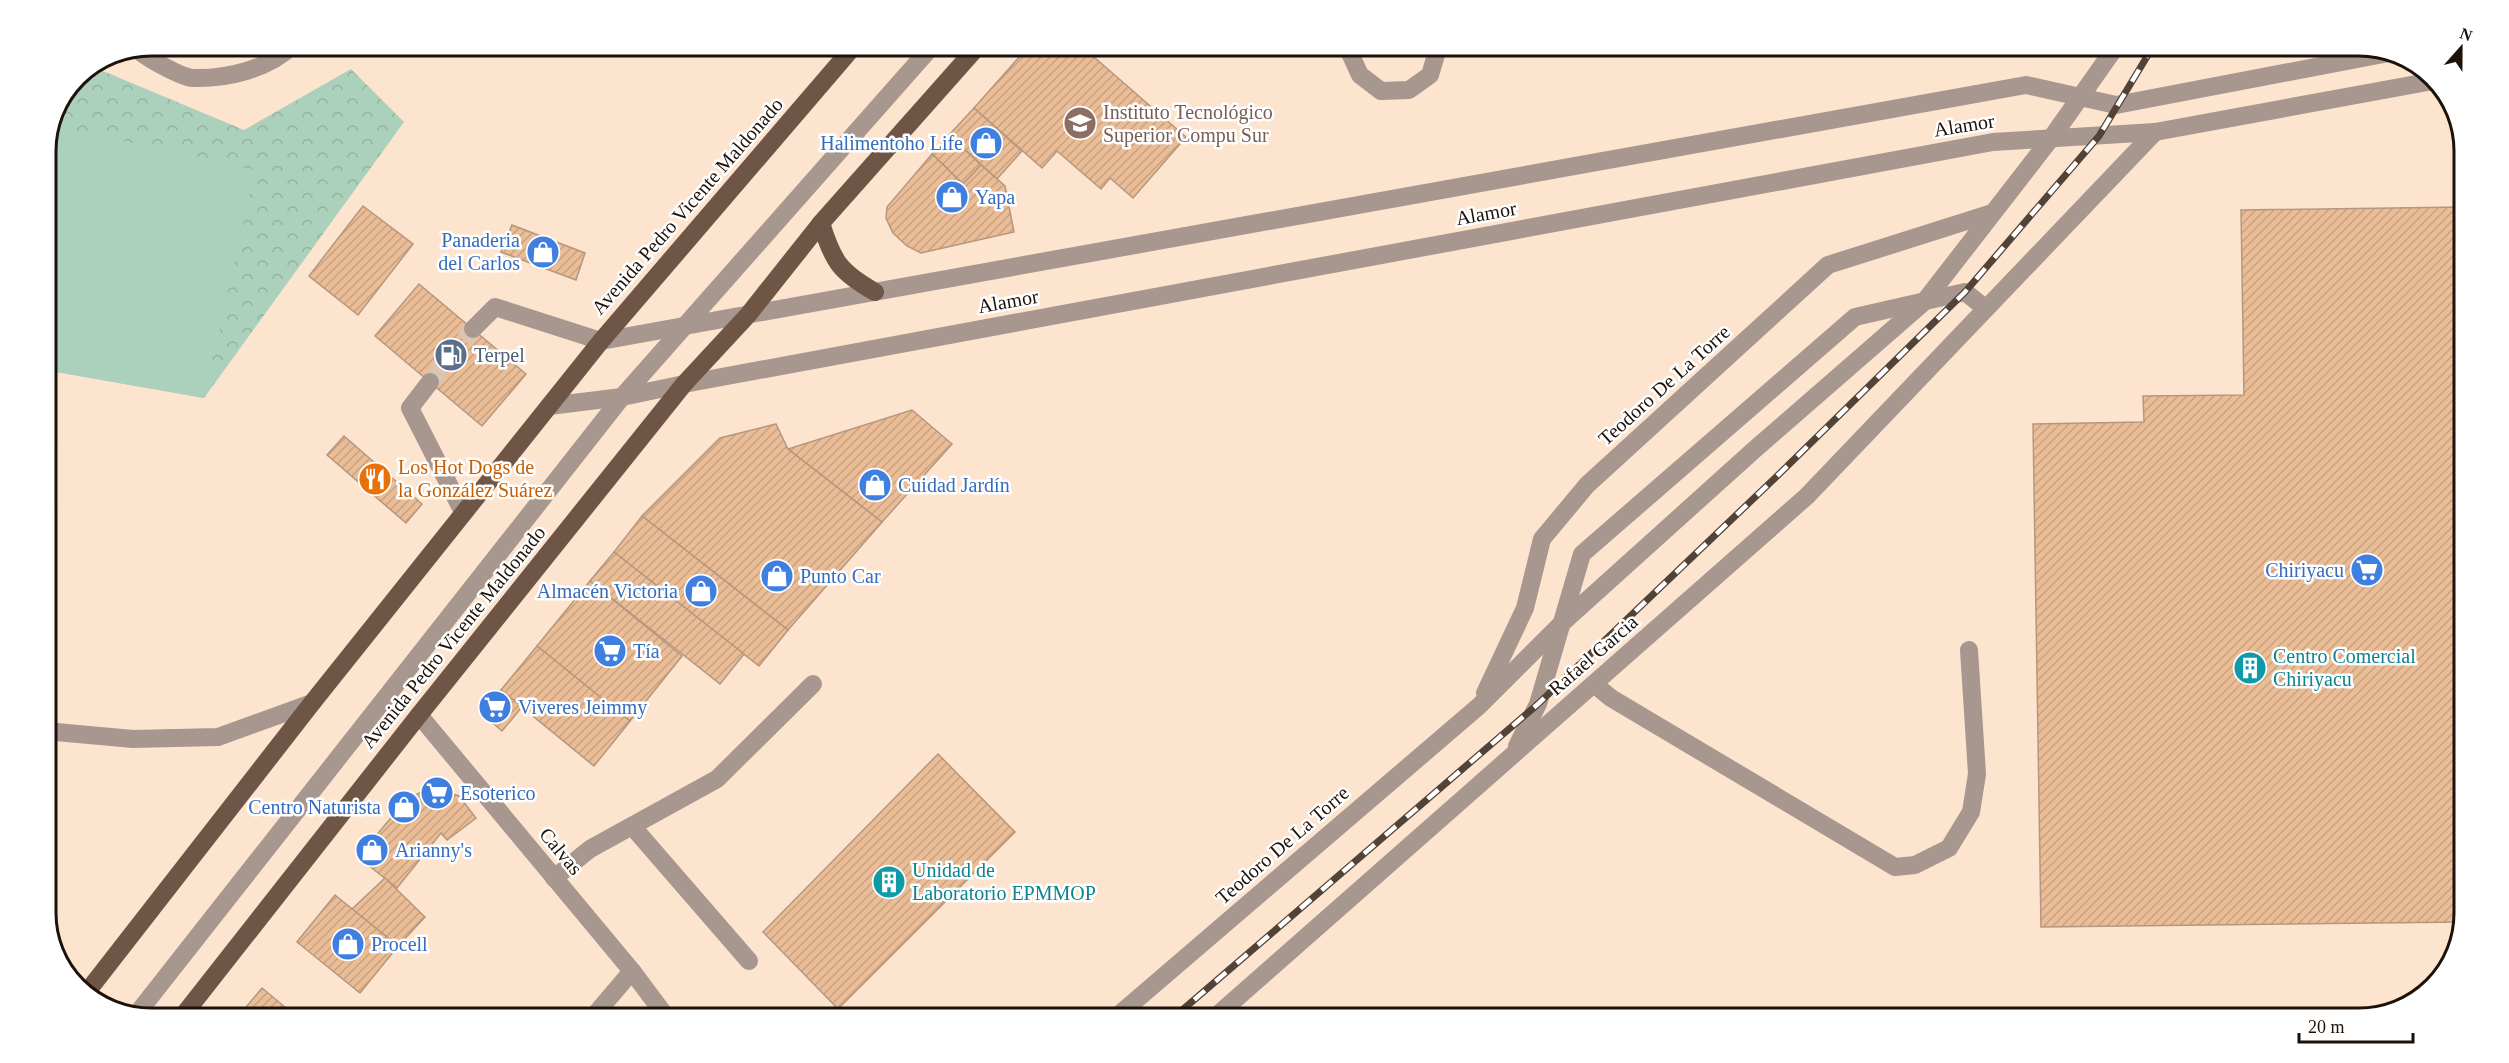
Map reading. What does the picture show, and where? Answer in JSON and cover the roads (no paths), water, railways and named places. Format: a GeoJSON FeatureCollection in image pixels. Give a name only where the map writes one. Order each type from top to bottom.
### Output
{"type":"FeatureCollection","features":[{"type":"Feature","properties":{"kind":"main road","name":"Avenida Pedro Vicente Maldonado"},"geometry":{"type":"LineString","coordinates":[[91,987],[312,703],[601,341],[846,56]]}},
{"type":"Feature","properties":{"kind":"main road","name":"Avenida Pedro Vicente Maldonado"},"geometry":{"type":"LineString","coordinates":[[189,1008],[419,715],[684,384],[748,315],[821,223],[969,56]]}},
{"type":"Feature","properties":{"kind":"main road"},"geometry":{"type":"LineString","coordinates":[[821,223],[830,252],[848,276],[875,292]]}},
{"type":"Feature","properties":{"kind":"street"},"geometry":{"type":"LineString","coordinates":[[146,56],[191,78],[240,74],[279,56]]}},
{"type":"Feature","properties":{"kind":"street"},"geometry":{"type":"LineString","coordinates":[[142,1007],[622,397],[923,56]]}},
{"type":"Feature","properties":{"kind":"street"},"geometry":{"type":"LineString","coordinates":[[1351,56],[1360,75],[1381,91],[1409,90],[1430,75],[1436,56]]}},
{"type":"Feature","properties":{"kind":"street","name":"Teodoro De La Torre"},"geometry":{"type":"LineString","coordinates":[[1127,1008],[1479,706],[1562,622],[1924,302],[2052,137],[2109,56]]}},
{"type":"Feature","properties":{"kind":"street","name":"Alamor"},"geometry":{"type":"LineString","coordinates":[[601,341],[2026,85],[2116,105],[2370,57]]}},
{"type":"Feature","properties":{"kind":"street","name":"Alamor"},"geometry":{"type":"LineString","coordinates":[[549,406],[622,397],[1993,142],[2156,132],[2425,83]]}},
{"type":"Feature","properties":{"kind":"street","name":"Rafael Garcia"},"geometry":{"type":"LineString","coordinates":[[1225,1008],[1807,496],[2156,132]]}},
{"type":"Feature","properties":{"kind":"street","name":"Teodoro De La Torre"},"geometry":{"type":"LineString","coordinates":[[1479,706],[1525,608],[1542,538],[1587,486],[1828,266],[1992,213]]}},
{"type":"Feature","properties":{"kind":"street"},"geometry":{"type":"LineString","coordinates":[[1512,756],[1538,704],[1582,554],[1855,317],[1965,292],[1985,308]]}},
{"type":"Feature","properties":{"kind":"street"},"geometry":{"type":"LineString","coordinates":[[473,330],[495,307],[601,341]]}},
{"type":"Feature","properties":{"kind":"street"},"geometry":{"type":"LineString","coordinates":[[430,382],[410,408],[463,512]]}},
{"type":"Feature","properties":{"kind":"street"},"geometry":{"type":"LineString","coordinates":[[1593,684],[1611,698],[1736,774],[1895,867],[1926,861],[1949,848],[1971,812],[1977,774],[1969,650]]}},
{"type":"Feature","properties":{"kind":"street"},"geometry":{"type":"LineString","coordinates":[[554,878],[590,849],[717,779],[813,684]]}},
{"type":"Feature","properties":{"kind":"street"},"geometry":{"type":"LineString","coordinates":[[56,732],[133,739],[218,737],[312,703]]}},
{"type":"Feature","properties":{"kind":"street","name":"Calvas"},"geometry":{"type":"LineString","coordinates":[[419,715],[632,971],[660,1008]]}},
{"type":"Feature","properties":{"kind":"street"},"geometry":{"type":"LineString","coordinates":[[632,826],[749,961]]}},
{"type":"Feature","properties":{"kind":"street"},"geometry":{"type":"LineString","coordinates":[[601,1008],[632,971]]}},
{"type":"Feature","properties":{"kind":"tunnel"},"geometry":{"type":"LineString","coordinates":[[430,382],[473,329]]}},
{"type":"Feature","properties":{"kind":"railway"},"geometry":{"type":"LineString","coordinates":[[1185,1008],[1538,704],[1774,479],[1965,292],[2099,136],[2147,56]]}},
{"type":"Feature","properties":{"kind":"place","name":"Instituto Tecnológico Superior Compu Sur"},"geometry":{"type":"Point","coordinates":[1080,123]}},
{"type":"Feature","properties":{"kind":"place","name":"Halimentoho Life"},"geometry":{"type":"Point","coordinates":[986,143]}},
{"type":"Feature","properties":{"kind":"place","name":"Yapa"},"geometry":{"type":"Point","coordinates":[952,197]}},
{"type":"Feature","properties":{"kind":"place","name":"Panaderia del Carlos"},"geometry":{"type":"Point","coordinates":[543,252]}},
{"type":"Feature","properties":{"kind":"place","name":"Terpel"},"geometry":{"type":"Point","coordinates":[451,355]}},
{"type":"Feature","properties":{"kind":"place","name":"Los Hot Dogs de la González Suárez"},"geometry":{"type":"Point","coordinates":[375,479]}},
{"type":"Feature","properties":{"kind":"place","name":"Cuidad Jardín"},"geometry":{"type":"Point","coordinates":[875,485]}},
{"type":"Feature","properties":{"kind":"place","name":"Chiriyacu"},"geometry":{"type":"Point","coordinates":[2367,570]}},
{"type":"Feature","properties":{"kind":"place","name":"Punto Car"},"geometry":{"type":"Point","coordinates":[777,576]}},
{"type":"Feature","properties":{"kind":"place","name":"Almacén Victoria"},"geometry":{"type":"Point","coordinates":[701,591]}},
{"type":"Feature","properties":{"kind":"place","name":"Tía"},"geometry":{"type":"Point","coordinates":[610,651]}},
{"type":"Feature","properties":{"kind":"place","name":"Centro Comercial Chiriyacu"},"geometry":{"type":"Point","coordinates":[2250,668]}},
{"type":"Feature","properties":{"kind":"place","name":"Viveres Jeimmy"},"geometry":{"type":"Point","coordinates":[495,707]}},
{"type":"Feature","properties":{"kind":"place","name":"Esoterico"},"geometry":{"type":"Point","coordinates":[437,793]}},
{"type":"Feature","properties":{"kind":"place","name":"Centro Naturista"},"geometry":{"type":"Point","coordinates":[404,807]}},
{"type":"Feature","properties":{"kind":"place","name":"Arianny's"},"geometry":{"type":"Point","coordinates":[372,850]}},
{"type":"Feature","properties":{"kind":"place","name":"Unidad de Laboratorio EPMMOP"},"geometry":{"type":"Point","coordinates":[889,882]}},
{"type":"Feature","properties":{"kind":"place","name":"Procell"},"geometry":{"type":"Point","coordinates":[348,944]}}]}
